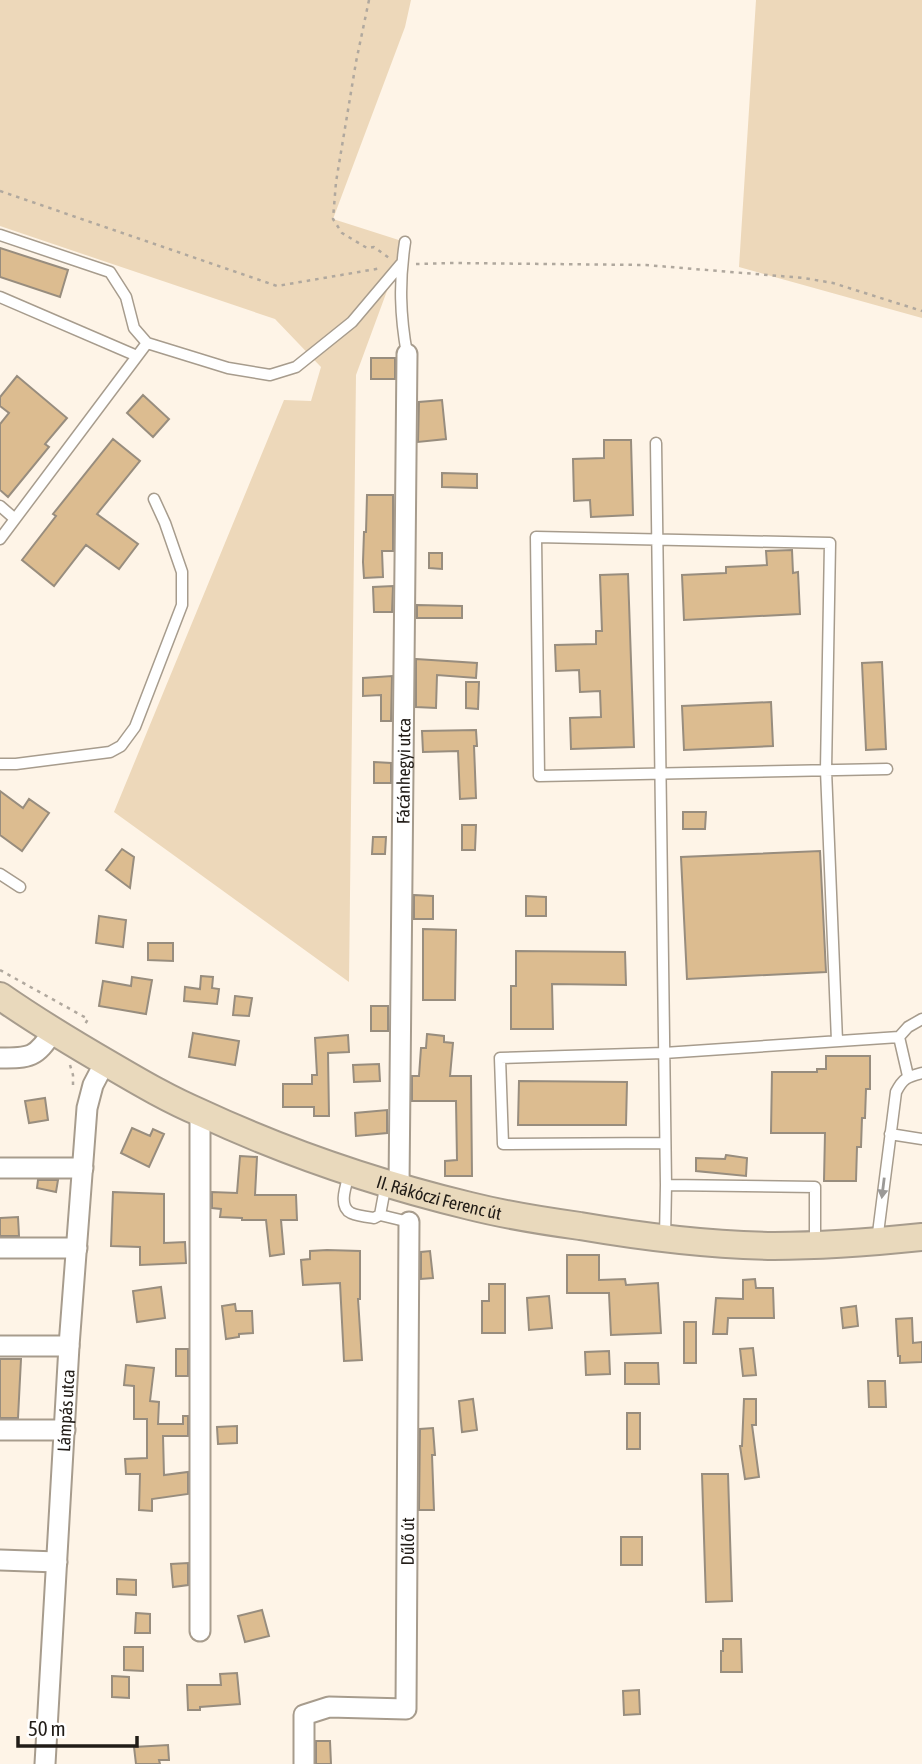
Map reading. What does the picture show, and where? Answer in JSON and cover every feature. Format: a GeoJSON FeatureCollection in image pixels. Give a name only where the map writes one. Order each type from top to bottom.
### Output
{"type":"FeatureCollection","features":[{"type":"Feature","properties":{"kind":"main road","name":"II. Rákóczi Ferenc út"},"geometry":{"type":"LineString","coordinates":[[0,996],[105,1062],[200,1113],[297,1153],[393,1185],[472,1207],[607,1231],[719,1244],[816,1245],[922,1237]]}},
{"type":"Feature","properties":{"kind":"street","name":"Fácánhegyi utca"},"geometry":{"type":"LineString","coordinates":[[393,1185],[407,354]]}},
{"type":"Feature","properties":{"kind":"street"},"geometry":{"type":"LineString","coordinates":[[0,1058],[29,1056],[44,1046],[53,1031]]}},
{"type":"Feature","properties":{"kind":"street","name":"Lámpás utca"},"geometry":{"type":"LineString","coordinates":[[45,1764],[69,1346],[83,1168],[90,1095],[105,1062]]}},
{"type":"Feature","properties":{"kind":"street"},"geometry":{"type":"LineString","coordinates":[[200,1113],[200,1631]]}},
{"type":"Feature","properties":{"kind":"street"},"geometry":{"type":"LineString","coordinates":[[0,1168],[83,1168]]}},
{"type":"Feature","properties":{"kind":"street","name":"Dűlő út"},"geometry":{"type":"LineString","coordinates":[[304,1764],[304,1715],[329,1707],[406,1709],[409,1222]]}},
{"type":"Feature","properties":{"kind":"street"},"geometry":{"type":"LineString","coordinates":[[0,1248],[77,1248]]}},
{"type":"Feature","properties":{"kind":"street"},"geometry":{"type":"LineString","coordinates":[[0,1346],[69,1346]]}},
{"type":"Feature","properties":{"kind":"street"},"geometry":{"type":"LineString","coordinates":[[0,1430],[65,1430]]}},
{"type":"Feature","properties":{"kind":"street"},"geometry":{"type":"LineString","coordinates":[[0,1560],[57,1562]]}},
{"type":"Feature","properties":{"kind":"lane"},"geometry":{"type":"LineString","coordinates":[[0,235],[110,272],[126,297],[134,328],[147,343],[229,368],[270,375],[296,367],[352,322],[401,264]]}},
{"type":"Feature","properties":{"kind":"lane"},"geometry":{"type":"LineString","coordinates":[[405,242],[400,292],[407,354]]}},
{"type":"Feature","properties":{"kind":"lane"},"geometry":{"type":"LineString","coordinates":[[0,297],[138,356]]}},
{"type":"Feature","properties":{"kind":"lane"},"geometry":{"type":"LineString","coordinates":[[0,539],[147,343]]}},
{"type":"Feature","properties":{"kind":"lane"},"geometry":{"type":"LineString","coordinates":[[656,443],[666,1185],[664,1239]]}},
{"type":"Feature","properties":{"kind":"lane"},"geometry":{"type":"LineString","coordinates":[[0,764],[110,752],[121,746],[135,727],[182,605],[181,572],[154,499]]}},
{"type":"Feature","properties":{"kind":"lane"},"geometry":{"type":"LineString","coordinates":[[0,506],[15,520]]}},
{"type":"Feature","properties":{"kind":"lane"},"geometry":{"type":"LineString","coordinates":[[837,1041],[827,770],[830,543],[536,537],[539,776],[660,773],[827,770],[887,769]]}},
{"type":"Feature","properties":{"kind":"lane"},"geometry":{"type":"LineString","coordinates":[[0,874],[20,887]]}},
{"type":"Feature","properties":{"kind":"lane"},"geometry":{"type":"LineString","coordinates":[[665,1143],[503,1144],[500,1058],[664,1053],[899,1037],[908,1027],[922,1019]]}},
{"type":"Feature","properties":{"kind":"lane"},"geometry":{"type":"LineString","coordinates":[[899,1037],[908,1076]]}},
{"type":"Feature","properties":{"kind":"lane"},"geometry":{"type":"LineString","coordinates":[[877,1242],[896,1092],[908,1076],[922,1073]]}},
{"type":"Feature","properties":{"kind":"lane"},"geometry":{"type":"LineString","coordinates":[[890,1134],[922,1139]]}},
{"type":"Feature","properties":{"kind":"lane"},"geometry":{"type":"LineString","coordinates":[[350,1171],[344,1200],[345,1208],[350,1213],[374,1218],[380,1214],[393,1185]]}},
{"type":"Feature","properties":{"kind":"lane"},"geometry":{"type":"LineString","coordinates":[[666,1185],[815,1187],[816,1245]]}},
{"type":"Feature","properties":{"kind":"lane"},"geometry":{"type":"LineString","coordinates":[[380,1214],[409,1222]]}},
{"type":"Feature","properties":{"kind":"path"},"geometry":{"type":"LineString","coordinates":[[369,0],[338,169],[333,219],[342,233],[367,248],[374,247],[401,264]]}},
{"type":"Feature","properties":{"kind":"path"},"geometry":{"type":"LineString","coordinates":[[0,191],[276,286],[401,264],[646,265],[804,278],[833,283],[922,311]]}},
{"type":"Feature","properties":{"kind":"shaded area"},"geometry":{"type":"Polygon","coordinates":[[[0,0],[411,0],[405,27],[333,219],[405,242],[356,375],[349,982],[114,812],[284,400],[311,401],[321,367],[275,319],[0,226],[0,0]]]}},
{"type":"Feature","properties":{"kind":"shaded area"},"geometry":{"type":"Polygon","coordinates":[[[756,0],[922,0],[922,318],[739,267],[756,0]]]}},
{"type":"Feature","properties":{"kind":"building"},"geometry":{"type":"Polygon","coordinates":[[[0,248],[68,270],[60,297],[0,277],[0,248]]]}},
{"type":"Feature","properties":{"kind":"building"},"geometry":{"type":"Polygon","coordinates":[[[371,358],[395,358],[395,379],[371,379],[371,358]]]}},
{"type":"Feature","properties":{"kind":"building"},"geometry":{"type":"Polygon","coordinates":[[[17,376],[67,418],[45,444],[49,447],[8,497],[0,490],[0,424],[9,413],[0,406],[0,397],[17,376]]]}},
{"type":"Feature","properties":{"kind":"building"},"geometry":{"type":"Polygon","coordinates":[[[143,395],[169,419],[153,437],[127,413],[143,395]]]}},
{"type":"Feature","properties":{"kind":"building"},"geometry":{"type":"Polygon","coordinates":[[[442,400],[446,439],[418,442],[419,402],[442,400]]]}},
{"type":"Feature","properties":{"kind":"building"},"geometry":{"type":"Polygon","coordinates":[[[113,439],[140,461],[97,514],[138,544],[119,569],[86,545],[54,586],[22,560],[56,516],[53,514],[113,439]]]}},
{"type":"Feature","properties":{"kind":"building"},"geometry":{"type":"Polygon","coordinates":[[[604,440],[631,440],[633,515],[591,517],[590,500],[574,501],[573,459],[604,458],[604,440]]]}},
{"type":"Feature","properties":{"kind":"building"},"geometry":{"type":"Polygon","coordinates":[[[442,473],[477,474],[477,488],[442,487],[442,473]]]}},
{"type":"Feature","properties":{"kind":"building"},"geometry":{"type":"Polygon","coordinates":[[[367,495],[393,495],[393,551],[382,551],[383,577],[364,578],[367,495]]]}},
{"type":"Feature","properties":{"kind":"building"},"geometry":{"type":"Polygon","coordinates":[[[792,550],[793,573],[798,572],[800,614],[684,620],[682,575],[726,573],[726,567],[767,565],[766,551],[792,550]]]}},
{"type":"Feature","properties":{"kind":"building"},"geometry":{"type":"Polygon","coordinates":[[[429,553],[442,553],[442,569],[429,568],[429,553]]]}},
{"type":"Feature","properties":{"kind":"building"},"geometry":{"type":"Polygon","coordinates":[[[628,574],[634,747],[571,749],[570,718],[601,717],[600,691],[580,692],[579,670],[556,671],[555,645],[596,644],[596,631],[602,631],[600,575],[628,574]]]}},
{"type":"Feature","properties":{"kind":"building"},"geometry":{"type":"Polygon","coordinates":[[[393,586],[392,612],[374,612],[373,587],[393,586]]]}},
{"type":"Feature","properties":{"kind":"building"},"geometry":{"type":"Polygon","coordinates":[[[417,605],[462,606],[462,618],[417,618],[417,605]]]}},
{"type":"Feature","properties":{"kind":"building"},"geometry":{"type":"Polygon","coordinates":[[[416,659],[477,663],[476,678],[437,675],[436,708],[416,707],[416,659]]]}},
{"type":"Feature","properties":{"kind":"building"},"geometry":{"type":"Polygon","coordinates":[[[882,662],[886,749],[866,750],[862,663],[882,662]]]}},
{"type":"Feature","properties":{"kind":"building"},"geometry":{"type":"Polygon","coordinates":[[[392,676],[391,721],[381,721],[381,695],[363,696],[363,678],[392,676]]]}},
{"type":"Feature","properties":{"kind":"building"},"geometry":{"type":"Polygon","coordinates":[[[466,682],[479,682],[478,709],[466,708],[466,682]]]}},
{"type":"Feature","properties":{"kind":"building"},"geometry":{"type":"Polygon","coordinates":[[[771,702],[773,746],[684,750],[682,706],[771,702]]]}},
{"type":"Feature","properties":{"kind":"building"},"geometry":{"type":"Polygon","coordinates":[[[476,730],[476,798],[460,799],[458,751],[423,752],[422,731],[476,730]]]}},
{"type":"Feature","properties":{"kind":"building"},"geometry":{"type":"Polygon","coordinates":[[[374,762],[391,763],[391,783],[374,783],[374,762]]]}},
{"type":"Feature","properties":{"kind":"building"},"geometry":{"type":"Polygon","coordinates":[[[0,791],[23,808],[29,799],[49,813],[22,851],[0,835],[0,791]]]}},
{"type":"Feature","properties":{"kind":"building"},"geometry":{"type":"Polygon","coordinates":[[[683,812],[706,812],[705,829],[683,829],[683,812]]]}},
{"type":"Feature","properties":{"kind":"building"},"geometry":{"type":"Polygon","coordinates":[[[462,825],[476,825],[475,850],[462,850],[462,825]]]}},
{"type":"Feature","properties":{"kind":"building"},"geometry":{"type":"Polygon","coordinates":[[[373,837],[386,837],[385,854],[372,854],[373,837]]]}},
{"type":"Feature","properties":{"kind":"building"},"geometry":{"type":"Polygon","coordinates":[[[122,849],[134,857],[130,888],[106,870],[122,849]]]}},
{"type":"Feature","properties":{"kind":"building"},"geometry":{"type":"Polygon","coordinates":[[[820,851],[826,972],[687,979],[681,857],[820,851]]]}},
{"type":"Feature","properties":{"kind":"building"},"geometry":{"type":"Polygon","coordinates":[[[414,895],[433,896],[433,919],[414,919],[414,895]]]}},
{"type":"Feature","properties":{"kind":"building"},"geometry":{"type":"Polygon","coordinates":[[[526,896],[546,897],[546,916],[526,916],[526,896]]]}},
{"type":"Feature","properties":{"kind":"building"},"geometry":{"type":"Polygon","coordinates":[[[99,916],[126,920],[123,947],[96,943],[99,916]]]}},
{"type":"Feature","properties":{"kind":"building"},"geometry":{"type":"Polygon","coordinates":[[[423,929],[456,930],[455,1000],[423,1000],[423,929]]]}},
{"type":"Feature","properties":{"kind":"building"},"geometry":{"type":"Polygon","coordinates":[[[148,943],[173,943],[173,961],[148,960],[148,943]]]}},
{"type":"Feature","properties":{"kind":"building"},"geometry":{"type":"Polygon","coordinates":[[[516,951],[625,952],[626,985],[552,984],[553,1029],[511,1029],[511,986],[516,986],[516,951]]]}},
{"type":"Feature","properties":{"kind":"building"},"geometry":{"type":"Polygon","coordinates":[[[201,976],[213,977],[212,988],[219,989],[217,1004],[184,1001],[185,987],[200,989],[201,976]]]}},
{"type":"Feature","properties":{"kind":"building"},"geometry":{"type":"Polygon","coordinates":[[[132,977],[152,980],[146,1014],[99,1006],[103,981],[131,986],[132,977]]]}},
{"type":"Feature","properties":{"kind":"building"},"geometry":{"type":"Polygon","coordinates":[[[235,996],[252,998],[249,1016],[233,1015],[235,996]]]}},
{"type":"Feature","properties":{"kind":"building"},"geometry":{"type":"Polygon","coordinates":[[[371,1006],[388,1006],[388,1031],[371,1031],[371,1006]]]}},
{"type":"Feature","properties":{"kind":"building"},"geometry":{"type":"Polygon","coordinates":[[[193,1033],[239,1041],[235,1065],[189,1057],[193,1033]]]}},
{"type":"Feature","properties":{"kind":"building"},"geometry":{"type":"Polygon","coordinates":[[[427,1034],[444,1036],[444,1042],[453,1043],[450,1076],[471,1076],[472,1176],[445,1176],[445,1161],[457,1160],[456,1101],[412,1101],[412,1076],[419,1076],[421,1048],[426,1048],[427,1034]]]}},
{"type":"Feature","properties":{"kind":"building"},"geometry":{"type":"Polygon","coordinates":[[[348,1035],[349,1052],[328,1053],[329,1116],[314,1116],[314,1107],[283,1107],[283,1084],[312,1084],[312,1075],[317,1075],[315,1038],[348,1035]]]}},
{"type":"Feature","properties":{"kind":"building"},"geometry":{"type":"Polygon","coordinates":[[[826,1056],[870,1056],[870,1089],[866,1089],[861,1147],[857,1147],[856,1181],[824,1181],[825,1133],[771,1133],[772,1072],[817,1072],[817,1069],[826,1069],[826,1056]]]}},
{"type":"Feature","properties":{"kind":"building"},"geometry":{"type":"Polygon","coordinates":[[[379,1064],[380,1081],[354,1082],[353,1065],[379,1064]]]}},
{"type":"Feature","properties":{"kind":"building"},"geometry":{"type":"Polygon","coordinates":[[[519,1081],[627,1082],[626,1125],[518,1125],[519,1081]]]}},
{"type":"Feature","properties":{"kind":"building"},"geometry":{"type":"Polygon","coordinates":[[[45,1098],[48,1120],[29,1123],[25,1101],[45,1098]]]}},
{"type":"Feature","properties":{"kind":"building"},"geometry":{"type":"Polygon","coordinates":[[[387,1110],[387,1133],[356,1136],[355,1113],[387,1110]]]}},
{"type":"Feature","properties":{"kind":"building"},"geometry":{"type":"Polygon","coordinates":[[[132,1128],[150,1136],[153,1129],[164,1134],[149,1167],[121,1153],[132,1128]]]}},
{"type":"Feature","properties":{"kind":"building"},"geometry":{"type":"Polygon","coordinates":[[[726,1155],[747,1158],[746,1176],[696,1171],[696,1158],[725,1159],[726,1155]]]}},
{"type":"Feature","properties":{"kind":"building"},"geometry":{"type":"Polygon","coordinates":[[[240,1156],[257,1157],[255,1195],[296,1195],[297,1220],[281,1220],[284,1254],[270,1256],[266,1220],[220,1217],[221,1209],[212,1208],[212,1192],[237,1193],[240,1156]]]}},
{"type":"Feature","properties":{"kind":"building"},"geometry":{"type":"Polygon","coordinates":[[[38,1180],[58,1180],[56,1192],[37,1188],[38,1180]]]}},
{"type":"Feature","properties":{"kind":"building"},"geometry":{"type":"Polygon","coordinates":[[[113,1192],[164,1194],[164,1243],[185,1242],[186,1263],[140,1265],[140,1247],[111,1246],[113,1192]]]}},
{"type":"Feature","properties":{"kind":"building"},"geometry":{"type":"Polygon","coordinates":[[[18,1217],[19,1236],[0,1236],[0,1218],[18,1217]]]}},
{"type":"Feature","properties":{"kind":"building"},"geometry":{"type":"Polygon","coordinates":[[[310,1251],[360,1251],[358,1299],[362,1360],[344,1361],[340,1283],[303,1285],[301,1260],[310,1259],[310,1251]]]}},
{"type":"Feature","properties":{"kind":"building"},"geometry":{"type":"Polygon","coordinates":[[[430,1251],[433,1278],[421,1279],[421,1252],[430,1251]]]}},
{"type":"Feature","properties":{"kind":"building"},"geometry":{"type":"Polygon","coordinates":[[[567,1255],[599,1255],[599,1280],[625,1279],[626,1285],[658,1283],[661,1333],[611,1335],[609,1293],[567,1293],[567,1255]]]}},
{"type":"Feature","properties":{"kind":"building"},"geometry":{"type":"Polygon","coordinates":[[[755,1279],[756,1288],[773,1288],[774,1318],[728,1318],[727,1334],[713,1334],[716,1298],[743,1299],[743,1280],[755,1279]]]}},
{"type":"Feature","properties":{"kind":"building"},"geometry":{"type":"Polygon","coordinates":[[[489,1284],[505,1284],[505,1333],[482,1333],[482,1301],[489,1301],[489,1284]]]}},
{"type":"Feature","properties":{"kind":"building"},"geometry":{"type":"Polygon","coordinates":[[[161,1287],[165,1318],[137,1322],[133,1291],[161,1287]]]}},
{"type":"Feature","properties":{"kind":"building"},"geometry":{"type":"Polygon","coordinates":[[[549,1296],[552,1328],[529,1330],[527,1298],[549,1296]]]}},
{"type":"Feature","properties":{"kind":"building"},"geometry":{"type":"Polygon","coordinates":[[[235,1304],[236,1311],[252,1311],[253,1333],[226,1339],[222,1306],[235,1304]]]}},
{"type":"Feature","properties":{"kind":"building"},"geometry":{"type":"Polygon","coordinates":[[[856,1306],[858,1326],[843,1328],[841,1308],[856,1306]]]}},
{"type":"Feature","properties":{"kind":"building"},"geometry":{"type":"Polygon","coordinates":[[[912,1318],[913,1343],[922,1342],[922,1362],[900,1363],[896,1319],[912,1318]]]}},
{"type":"Feature","properties":{"kind":"building"},"geometry":{"type":"Polygon","coordinates":[[[684,1322],[696,1322],[696,1363],[684,1363],[684,1322]]]}},
{"type":"Feature","properties":{"kind":"building"},"geometry":{"type":"Polygon","coordinates":[[[753,1348],[756,1375],[743,1376],[740,1349],[753,1348]]]}},
{"type":"Feature","properties":{"kind":"building"},"geometry":{"type":"Polygon","coordinates":[[[176,1349],[188,1349],[188,1376],[176,1376],[176,1349]]]}},
{"type":"Feature","properties":{"kind":"building"},"geometry":{"type":"Polygon","coordinates":[[[609,1351],[610,1374],[586,1375],[585,1352],[609,1351]]]}},
{"type":"Feature","properties":{"kind":"building"},"geometry":{"type":"Polygon","coordinates":[[[0,1359],[21,1359],[18,1418],[0,1418],[0,1359]]]}},
{"type":"Feature","properties":{"kind":"building"},"geometry":{"type":"Polygon","coordinates":[[[625,1363],[658,1363],[659,1384],[625,1384],[625,1363]]]}},
{"type":"Feature","properties":{"kind":"building"},"geometry":{"type":"Polygon","coordinates":[[[126,1365],[154,1368],[150,1401],[159,1402],[158,1424],[183,1424],[183,1416],[188,1416],[188,1436],[163,1436],[164,1475],[188,1472],[188,1494],[152,1499],[152,1511],[139,1510],[140,1474],[126,1474],[125,1459],[147,1458],[147,1419],[134,1419],[134,1386],[124,1385],[126,1365]]]}},
{"type":"Feature","properties":{"kind":"building"},"geometry":{"type":"Polygon","coordinates":[[[868,1381],[885,1381],[886,1407],[869,1407],[868,1381]]]}},
{"type":"Feature","properties":{"kind":"building"},"geometry":{"type":"Polygon","coordinates":[[[473,1399],[477,1430],[462,1432],[459,1401],[473,1399]]]}},
{"type":"Feature","properties":{"kind":"building"},"geometry":{"type":"Polygon","coordinates":[[[744,1399],[756,1399],[756,1425],[752,1425],[759,1477],[745,1479],[740,1446],[744,1399]]]}},
{"type":"Feature","properties":{"kind":"building"},"geometry":{"type":"Polygon","coordinates":[[[627,1413],[640,1413],[640,1449],[627,1449],[627,1413]]]}},
{"type":"Feature","properties":{"kind":"building"},"geometry":{"type":"Polygon","coordinates":[[[237,1426],[237,1443],[218,1444],[217,1427],[237,1426]]]}},
{"type":"Feature","properties":{"kind":"building"},"geometry":{"type":"Polygon","coordinates":[[[433,1428],[434,1510],[419,1510],[420,1429],[433,1428]]]}},
{"type":"Feature","properties":{"kind":"building"},"geometry":{"type":"Polygon","coordinates":[[[702,1474],[728,1474],[732,1601],[706,1602],[702,1474]]]}},
{"type":"Feature","properties":{"kind":"building"},"geometry":{"type":"Polygon","coordinates":[[[621,1537],[642,1537],[642,1565],[621,1565],[621,1537]]]}},
{"type":"Feature","properties":{"kind":"building"},"geometry":{"type":"Polygon","coordinates":[[[188,1563],[188,1585],[173,1587],[171,1564],[188,1563]]]}},
{"type":"Feature","properties":{"kind":"building"},"geometry":{"type":"Polygon","coordinates":[[[117,1579],[136,1580],[136,1595],[117,1594],[117,1579]]]}},
{"type":"Feature","properties":{"kind":"building"},"geometry":{"type":"Polygon","coordinates":[[[262,1610],[269,1636],[245,1642],[238,1616],[262,1610]]]}},
{"type":"Feature","properties":{"kind":"building"},"geometry":{"type":"Polygon","coordinates":[[[136,1613],[150,1614],[150,1633],[135,1633],[136,1613]]]}},
{"type":"Feature","properties":{"kind":"building"},"geometry":{"type":"Polygon","coordinates":[[[723,1639],[741,1639],[742,1672],[721,1672],[723,1639]]]}},
{"type":"Feature","properties":{"kind":"building"},"geometry":{"type":"Polygon","coordinates":[[[124,1647],[143,1647],[143,1671],[124,1670],[124,1647]]]}},
{"type":"Feature","properties":{"kind":"building"},"geometry":{"type":"Polygon","coordinates":[[[237,1673],[240,1704],[188,1710],[187,1685],[221,1685],[220,1674],[237,1673]]]}},
{"type":"Feature","properties":{"kind":"building"},"geometry":{"type":"Polygon","coordinates":[[[112,1676],[129,1677],[129,1698],[112,1697],[112,1676]]]}},
{"type":"Feature","properties":{"kind":"building"},"geometry":{"type":"Polygon","coordinates":[[[639,1690],[640,1714],[624,1715],[623,1691],[639,1690]]]}},
{"type":"Feature","properties":{"kind":"building"},"geometry":{"type":"Polygon","coordinates":[[[316,1741],[330,1741],[331,1764],[316,1764],[316,1741]]]}},
{"type":"Feature","properties":{"kind":"building"},"geometry":{"type":"Polygon","coordinates":[[[168,1745],[169,1760],[159,1760],[160,1764],[136,1764],[134,1747],[168,1745]]]}}]}
